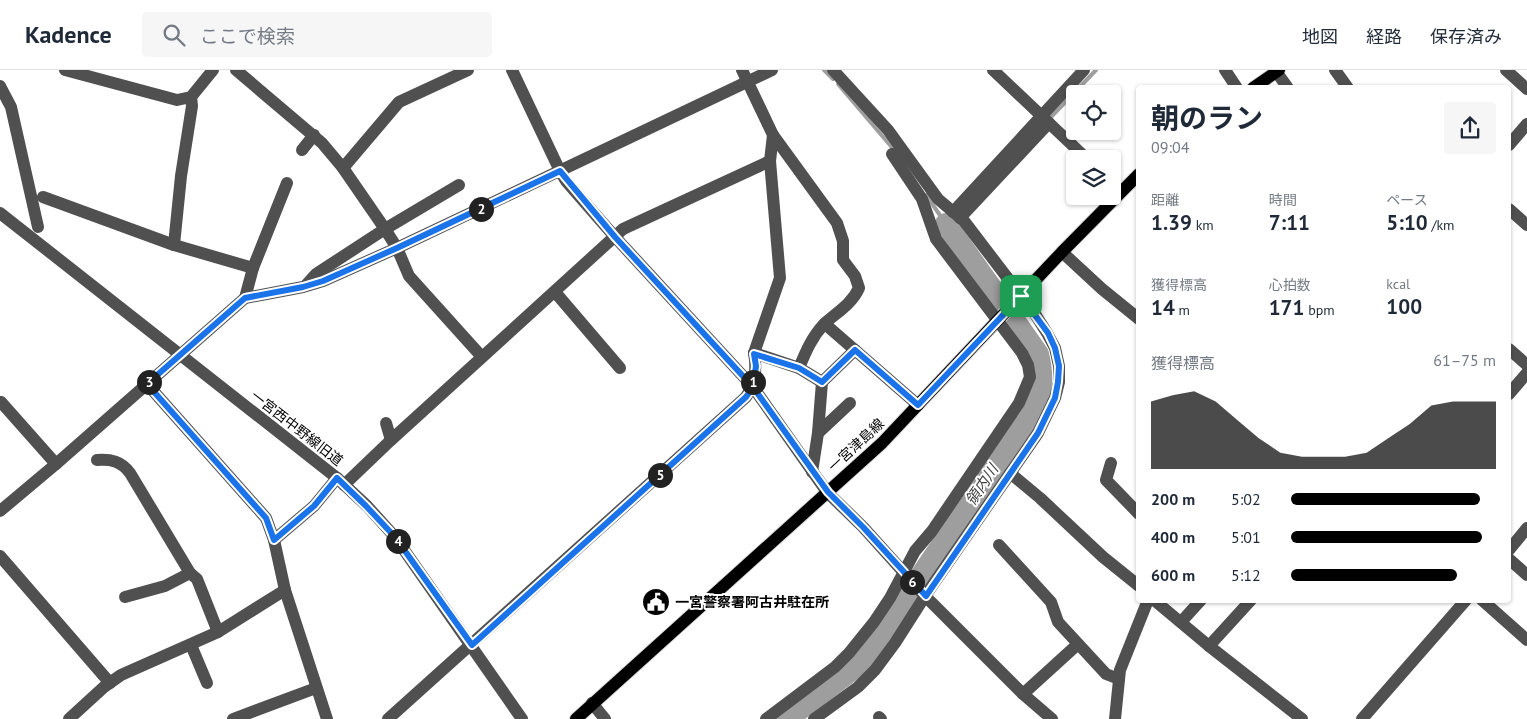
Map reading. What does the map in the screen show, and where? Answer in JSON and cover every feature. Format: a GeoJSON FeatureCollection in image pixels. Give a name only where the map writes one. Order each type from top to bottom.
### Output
{"type":"FeatureCollection","features":[{"type":"Feature","properties":{"kind":"main road"},"geometry":{"type":"LineString","coordinates":[[1257,85],[1277,71]]}},
{"type":"Feature","properties":{"kind":"main road","name":"一宮津島線"},"geometry":{"type":"LineString","coordinates":[[1121,185],[1136,176]]}},
{"type":"Feature","properties":{"kind":"main road","name":"一宮津島線"},"geometry":{"type":"LineString","coordinates":[[576,719],[882,443],[1062,252],[1102,205]]}},
{"type":"Feature","properties":{"kind":"street"},"geometry":{"type":"LineString","coordinates":[[68,70],[177,100],[191,98],[213,70]]}},
{"type":"Feature","properties":{"kind":"street"},"geometry":{"type":"LineString","coordinates":[[236,70],[314,135],[343,168],[397,248],[409,276],[482,357]]}},
{"type":"Feature","properties":{"kind":"street"},"geometry":{"type":"LineString","coordinates":[[343,168],[400,102],[468,70]]}},
{"type":"Feature","properties":{"kind":"street"},"geometry":{"type":"LineString","coordinates":[[512,70],[560,171],[615,237],[753,387],[828,492],[926,596],[1023,694],[1052,719]]}},
{"type":"Feature","properties":{"kind":"street"},"geometry":{"type":"LineString","coordinates":[[742,70],[773,135],[837,223],[843,241],[843,260],[855,276],[859,288],[856,296],[825,324],[811,340],[799,368]]}},
{"type":"Feature","properties":{"kind":"street"},"geometry":{"type":"LineString","coordinates":[[0,511],[245,298],[303,287],[323,281],[397,248],[772,70]]}},
{"type":"Feature","properties":{"kind":"street"},"geometry":{"type":"LineString","coordinates":[[814,719],[858,686],[874,670],[896,642],[1038,433],[1055,398],[1059,374],[1055,348],[1048,333],[1021,296],[956,215],[938,199],[888,130],[833,70]]}},
{"type":"Feature","properties":{"kind":"street"},"geometry":{"type":"LineString","coordinates":[[993,70],[1078,150]]}},
{"type":"Feature","properties":{"kind":"street"},"geometry":{"type":"LineString","coordinates":[[956,215],[1046,119],[1084,70]]}},
{"type":"Feature","properties":{"kind":"street"},"geometry":{"type":"LineString","coordinates":[[1225,70],[1235,85]]}},
{"type":"Feature","properties":{"kind":"street"},"geometry":{"type":"LineString","coordinates":[[1335,70],[1346,85]]}},
{"type":"Feature","properties":{"kind":"street"},"geometry":{"type":"LineString","coordinates":[[1506,70],[1527,89]]}},
{"type":"Feature","properties":{"kind":"street"},"geometry":{"type":"LineString","coordinates":[[1277,71],[1286,85]]}},
{"type":"Feature","properties":{"kind":"street"},"geometry":{"type":"LineString","coordinates":[[0,86],[11,107],[38,227]]}},
{"type":"Feature","properties":{"kind":"street"},"geometry":{"type":"LineString","coordinates":[[174,245],[181,176],[192,106],[191,98]]}},
{"type":"Feature","properties":{"kind":"street"},"geometry":{"type":"LineString","coordinates":[[1511,143],[1527,124]]}},
{"type":"Feature","properties":{"kind":"street"},"geometry":{"type":"LineString","coordinates":[[302,150],[314,135]]}},
{"type":"Feature","properties":{"kind":"street"},"geometry":{"type":"LineString","coordinates":[[388,719],[746,397],[753,387],[756,366],[754,354],[780,278],[770,161],[773,135]]}},
{"type":"Feature","properties":{"kind":"street"},"geometry":{"type":"LineString","coordinates":[[766,719],[835,667],[874,622],[915,551],[932,531],[1019,403],[1030,377],[1028,365],[1022,353],[936,239],[922,199],[892,154]]}},
{"type":"Feature","properties":{"kind":"street"},"geometry":{"type":"LineString","coordinates":[[274,540],[391,440],[623,229],[770,161]]}},
{"type":"Feature","properties":{"kind":"street"},"geometry":{"type":"LineString","coordinates":[[245,298],[252,268],[288,183]]}},
{"type":"Feature","properties":{"kind":"street"},"geometry":{"type":"LineString","coordinates":[[303,287],[316,274],[385,229],[459,185]]}},
{"type":"Feature","properties":{"kind":"street"},"geometry":{"type":"LineString","coordinates":[[42,197],[174,245],[252,268]]}},
{"type":"Feature","properties":{"kind":"street"},"geometry":{"type":"LineString","coordinates":[[1511,211],[1527,225]]}},
{"type":"Feature","properties":{"kind":"street","name":"一宮西中野線旧道"},"geometry":{"type":"LineString","coordinates":[[0,213],[341,482],[366,506],[395,537],[522,719]]}},
{"type":"Feature","properties":{"kind":"street"},"geometry":{"type":"LineString","coordinates":[[1062,252],[1102,289],[1136,317]]}},
{"type":"Feature","properties":{"kind":"street"},"geometry":{"type":"LineString","coordinates":[[555,292],[620,368]]}},
{"type":"Feature","properties":{"kind":"street"},"geometry":{"type":"LineString","coordinates":[[825,324],[918,405]]}},
{"type":"Feature","properties":{"kind":"street"},"geometry":{"type":"LineString","coordinates":[[812,472],[818,433],[822,382],[855,350]]}},
{"type":"Feature","properties":{"kind":"street"},"geometry":{"type":"LineString","coordinates":[[1511,351],[1527,365]]}},
{"type":"Feature","properties":{"kind":"street"},"geometry":{"type":"LineString","coordinates":[[754,354],[799,368],[822,382]]}},
{"type":"Feature","properties":{"kind":"street"},"geometry":{"type":"LineString","coordinates":[[1511,392],[1527,374]]}},
{"type":"Feature","properties":{"kind":"street"},"geometry":{"type":"LineString","coordinates":[[147,384],[266,518],[274,540],[285,590],[327,719]]}},
{"type":"Feature","properties":{"kind":"street"},"geometry":{"type":"LineString","coordinates":[[1,402],[56,464]]}},
{"type":"Feature","properties":{"kind":"street"},"geometry":{"type":"LineString","coordinates":[[818,433],[850,403]]}},
{"type":"Feature","properties":{"kind":"street"},"geometry":{"type":"LineString","coordinates":[[386,423],[391,440]]}},
{"type":"Feature","properties":{"kind":"street"},"geometry":{"type":"LineString","coordinates":[[97,460],[109,459],[124,464],[190,573],[197,579],[218,632]]}},
{"type":"Feature","properties":{"kind":"street"},"geometry":{"type":"LineString","coordinates":[[1111,463],[1106,480],[1136,511]]}},
{"type":"Feature","properties":{"kind":"street"},"geometry":{"type":"LineString","coordinates":[[1010,474],[1040,498],[1103,557],[1136,583]]}},
{"type":"Feature","properties":{"kind":"street"},"geometry":{"type":"LineString","coordinates":[[1511,548],[1527,528]]}},
{"type":"Feature","properties":{"kind":"street"},"geometry":{"type":"LineString","coordinates":[[999,545],[1051,602],[1058,622],[1106,674],[1119,679]]}},
{"type":"Feature","properties":{"kind":"street"},"geometry":{"type":"LineString","coordinates":[[0,556],[110,683]]}},
{"type":"Feature","properties":{"kind":"street"},"geometry":{"type":"LineString","coordinates":[[1511,561],[1527,575]]}},
{"type":"Feature","properties":{"kind":"street"},"geometry":{"type":"LineString","coordinates":[[126,597],[165,586],[190,573]]}},
{"type":"Feature","properties":{"kind":"street"},"geometry":{"type":"LineString","coordinates":[[69,719],[110,683],[128,672],[191,646],[218,632],[285,590]]}},
{"type":"Feature","properties":{"kind":"street"},"geometry":{"type":"LineString","coordinates":[[1115,719],[1120,670],[1147,603]]}},
{"type":"Feature","properties":{"kind":"street"},"geometry":{"type":"LineString","coordinates":[[1158,603],[1302,719]]}},
{"type":"Feature","properties":{"kind":"street"},"geometry":{"type":"LineString","coordinates":[[1181,622],[1198,603]]}},
{"type":"Feature","properties":{"kind":"street"},"geometry":{"type":"LineString","coordinates":[[1209,646],[1248,603]]}},
{"type":"Feature","properties":{"kind":"street"},"geometry":{"type":"LineString","coordinates":[[1362,719],[1463,603]]}},
{"type":"Feature","properties":{"kind":"street"},"geometry":{"type":"LineString","coordinates":[[1485,603],[1527,640]]}},
{"type":"Feature","properties":{"kind":"street"},"geometry":{"type":"LineString","coordinates":[[1023,694],[1078,644]]}},
{"type":"Feature","properties":{"kind":"street"},"geometry":{"type":"LineString","coordinates":[[191,646],[207,683]]}},
{"type":"Feature","properties":{"kind":"street"},"geometry":{"type":"LineString","coordinates":[[233,719],[316,688]]}},
{"type":"Feature","properties":{"kind":"street"},"geometry":{"type":"LineString","coordinates":[[592,703],[605,719]]}},
{"type":"Feature","properties":{"kind":"waterway"},"geometry":{"type":"LineString","coordinates":[[824,70],[833,79]]}},
{"type":"Feature","properties":{"kind":"waterway"},"geometry":{"type":"LineString","coordinates":[[1051,117],[1096,70]]}},
{"type":"Feature","properties":{"kind":"waterway"},"geometry":{"type":"LineString","coordinates":[[838,84],[895,151]]}},
{"type":"Feature","properties":{"kind":"waterway"},"geometry":{"type":"LineString","coordinates":[[926,195],[946,224],[954,217]]}},
{"type":"Feature","properties":{"kind":"waterway","name":"領内川"},"geometry":{"type":"LineString","coordinates":[[787,719],[862,662],[1031,415],[1038,399],[1041,385],[1038,354],[946,224]]}},
{"type":"Feature","properties":{"kind":"place","name":"一宮警察署阿古井駐在所"},"geometry":{"type":"Point","coordinates":[656,602]}},
{"type":"Feature","properties":{"kind":"route"},"geometry":{"type":"LineString","coordinates":[[1021,296],[918,405],[855,350],[822,382],[799,368],[754,354],[756,366],[753,387],[615,237],[566,181],[560,171],[323,281],[303,287],[245,298],[147,384],[266,518],[274,540],[314,506],[337,478],[395,537],[472,645],[746,397],[753,387],[828,492],[926,596],[1038,433],[1055,398],[1059,366],[1055,348],[1048,333],[1021,296]]}}]}
